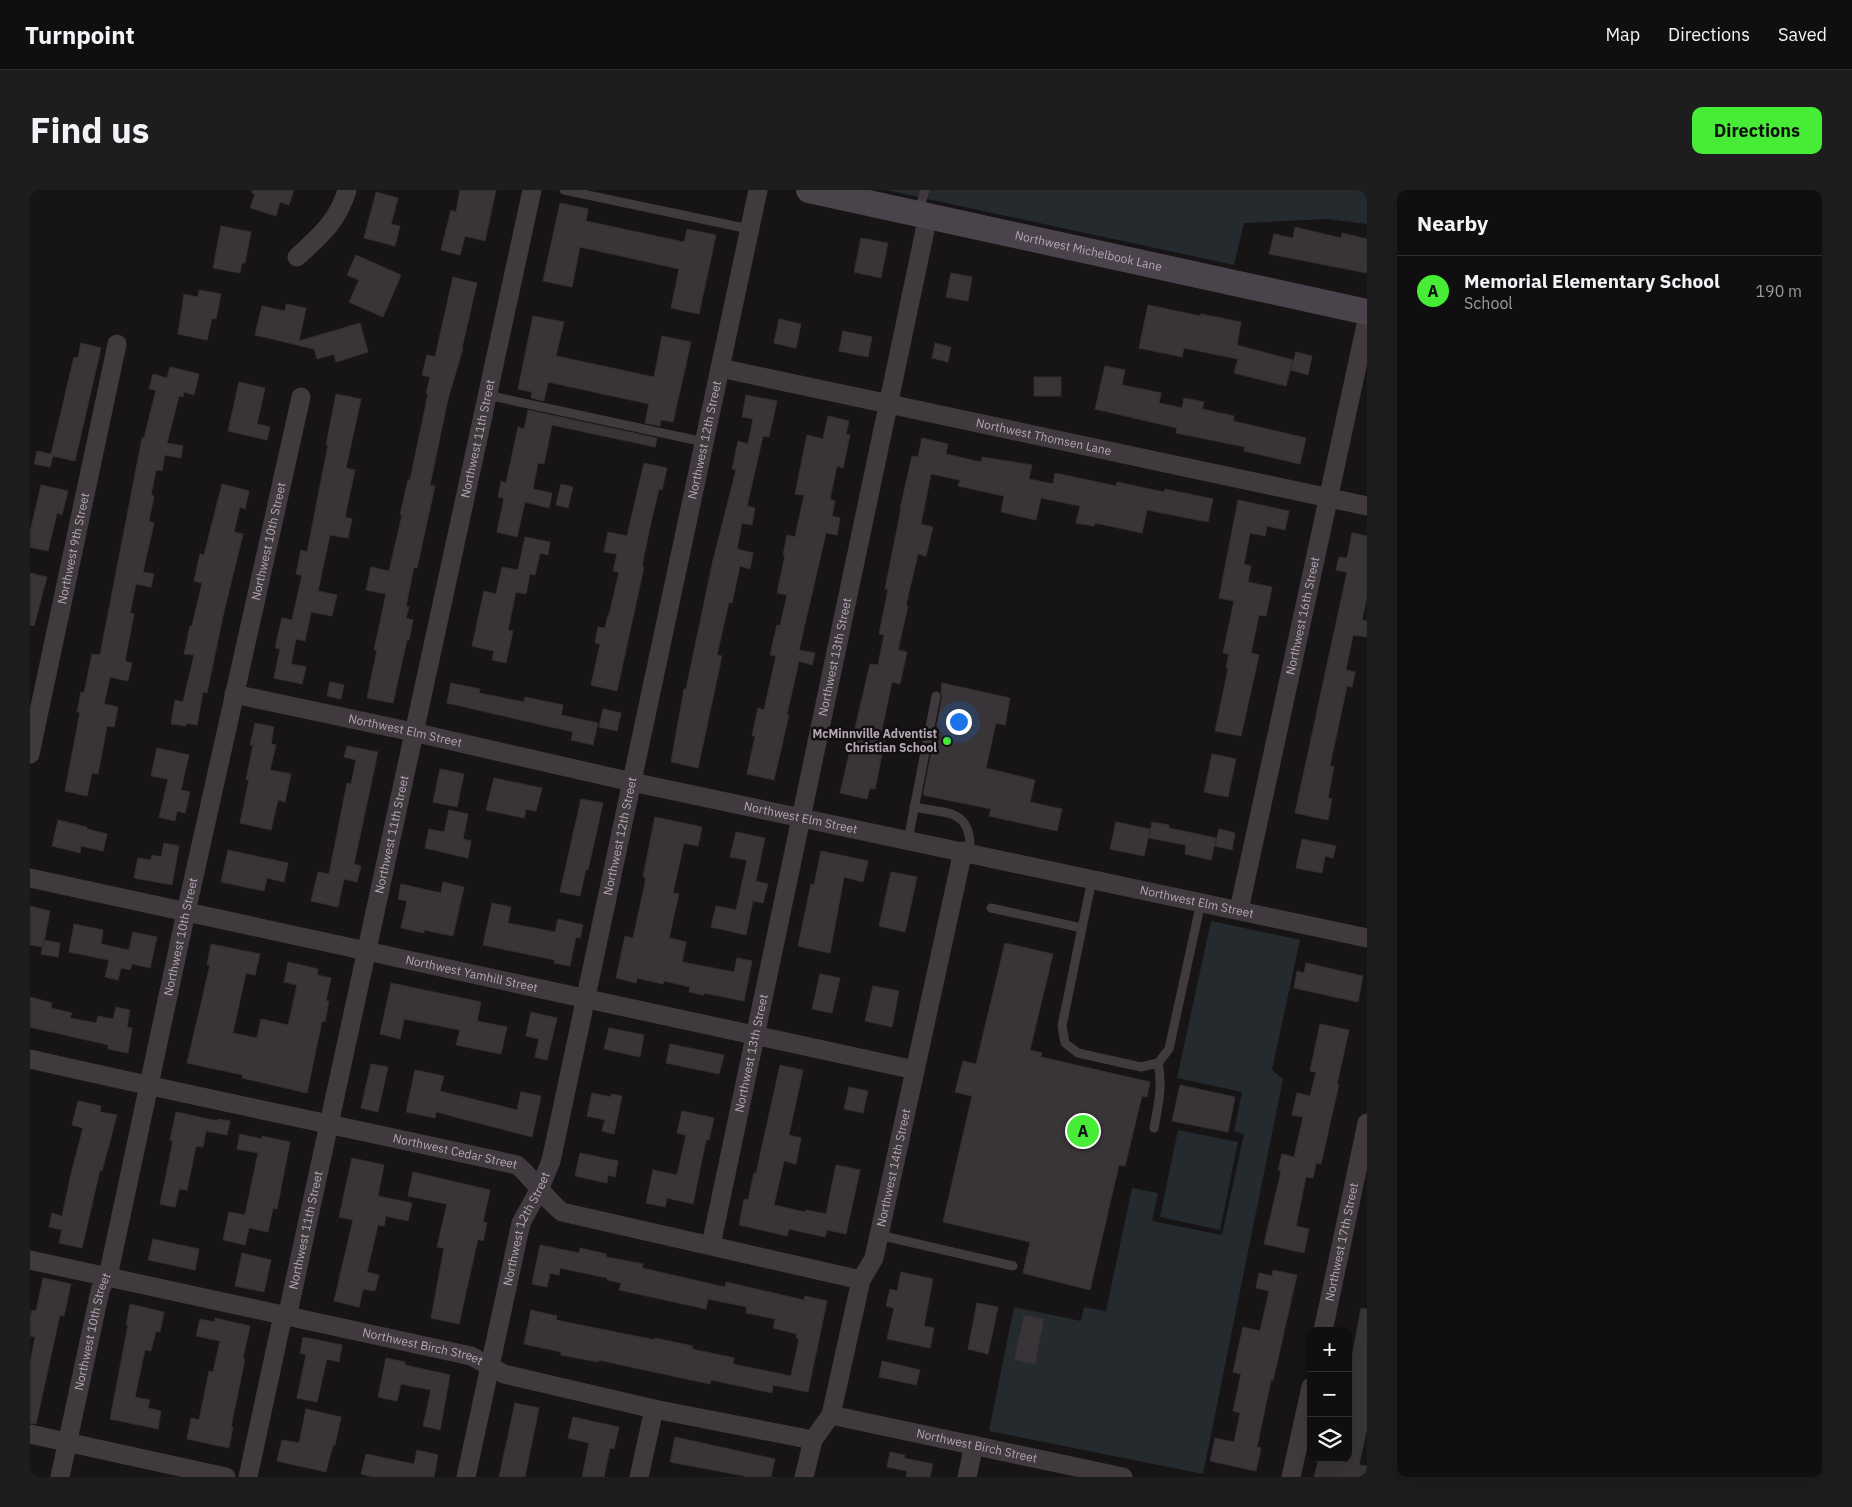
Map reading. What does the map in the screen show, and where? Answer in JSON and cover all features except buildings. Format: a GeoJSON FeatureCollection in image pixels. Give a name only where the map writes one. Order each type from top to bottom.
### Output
{"type":"FeatureCollection","features":[{"type":"Feature","properties":{"kind":"street"},"geometry":{"type":"LineString","coordinates":[[297,257],[323,233],[342,206],[347,190]]}},
{"type":"Feature","properties":{"kind":"street","name":"Northwest 11th Street"},"geometry":{"type":"LineString","coordinates":[[248,1477],[281,1324],[289,1308],[532,190]]}},
{"type":"Feature","properties":{"kind":"street","name":"Northwest 12th Street"},"geometry":{"type":"LineString","coordinates":[[466,1477],[521,1223],[552,1161],[758,190]]}},
{"type":"Feature","properties":{"kind":"street","name":"Northwest Michelbook Lane"},"geometry":{"type":"LineString","coordinates":[[820,191],[924,207],[1367,312]]}},
{"type":"Feature","properties":{"kind":"street","name":"Northwest 13th Street"},"geometry":{"type":"LineString","coordinates":[[711,1245],[888,404],[924,207]]}},
{"type":"Feature","properties":{"kind":"street","name":"Northwest 16th Street"},"geometry":{"type":"LineString","coordinates":[[1238,910],[1367,320]]}},
{"type":"Feature","properties":{"kind":"street","name":"Northwest 9th Street"},"geometry":{"type":"LineString","coordinates":[[30,754],[117,344]]}},
{"type":"Feature","properties":{"kind":"street","name":"Northwest Thomsen Lane"},"geometry":{"type":"LineString","coordinates":[[720,368],[1367,506]]}},
{"type":"Feature","properties":{"kind":"street","name":"Northwest 10th Street"},"geometry":{"type":"LineString","coordinates":[[60,1477],[100,1291],[110,1267],[186,912],[301,397]]}},
{"type":"Feature","properties":{"kind":"street","name":"Northwest Elm Street"},"geometry":{"type":"LineString","coordinates":[[234,694],[413,732],[632,782],[1367,938]]}},
{"type":"Feature","properties":{"kind":"street","name":"Northwest 14th Street"},"geometry":{"type":"LineString","coordinates":[[804,1477],[813,1440],[831,1415],[861,1280],[874,1258],[915,1070],[966,852]]}},
{"type":"Feature","properties":{"kind":"street","name":"Northwest Yamhill Street"},"geometry":{"type":"LineString","coordinates":[[30,878],[915,1070]]}},
{"type":"Feature","properties":{"kind":"street","name":"Northwest Cedar Street"},"geometry":{"type":"LineString","coordinates":[[30,1059],[517,1165],[527,1173],[539,1190],[562,1212],[861,1280]]}},
{"type":"Feature","properties":{"kind":"street","name":"Northwest 17th Street"},"geometry":{"type":"LineString","coordinates":[[1324,1327],[1367,1124]]}},
{"type":"Feature","properties":{"kind":"street","name":"Northwest Birch Street"},"geometry":{"type":"LineString","coordinates":[[30,1260],[471,1356],[504,1374],[654,1409],[813,1440]]}},
{"type":"Feature","properties":{"kind":"street"},"geometry":{"type":"LineString","coordinates":[[1292,1477],[1307,1406]]}},
{"type":"Feature","properties":{"kind":"street"},"geometry":{"type":"LineString","coordinates":[[639,1477],[654,1409]]}},
{"type":"Feature","properties":{"kind":"street","name":"Northwest Birch Street"},"geometry":{"type":"LineString","coordinates":[[831,1415],[1123,1477]]}},
{"type":"Feature","properties":{"kind":"street"},"geometry":{"type":"LineString","coordinates":[[30,1434],[226,1477]]}},
{"type":"Feature","properties":{"kind":"street"},"geometry":{"type":"LineString","coordinates":[[967,1477],[974,1445]]}},
{"type":"Feature","properties":{"kind":"lane"},"geometry":{"type":"LineString","coordinates":[[564,190],[749,229]]}},
{"type":"Feature","properties":{"kind":"lane"},"geometry":{"type":"LineString","coordinates":[[487,395],[704,442]]}},
{"type":"Feature","properties":{"kind":"lane"},"geometry":{"type":"LineString","coordinates":[[908,840],[936,696]]}},
{"type":"Feature","properties":{"kind":"lane"},"geometry":{"type":"LineString","coordinates":[[914,807],[960,817],[968,828],[971,841],[966,852]]}},
{"type":"Feature","properties":{"kind":"lane"},"geometry":{"type":"LineString","coordinates":[[1092,879],[1062,1026],[1066,1043],[1078,1053],[1141,1067],[1158,1063],[1169,1049],[1201,902]]}},
{"type":"Feature","properties":{"kind":"lane"},"geometry":{"type":"LineString","coordinates":[[991,908],[1082,928]]}},
{"type":"Feature","properties":{"kind":"lane"},"geometry":{"type":"LineString","coordinates":[[1154,1128],[1161,1077],[1158,1063]]}},
{"type":"Feature","properties":{"kind":"lane"},"geometry":{"type":"LineString","coordinates":[[879,1235],[1013,1266]]}},
{"type":"Feature","properties":{"kind":"shaded area"},"geometry":{"type":"Polygon","coordinates":[[[886,190],[1367,190],[1367,224],[1327,219],[1244,223],[1234,265],[886,190]]]}},
{"type":"Feature","properties":{"kind":"shaded area"},"geometry":{"type":"Polygon","coordinates":[[[1211,921],[1300,940],[1272,1070],[1283,1079],[1203,1474],[989,1431],[1014,1307],[1081,1321],[1084,1307],[1106,1311],[1132,1188],[1158,1193],[1152,1221],[1222,1235],[1244,1134],[1234,1131],[1242,1092],[1177,1078],[1211,921]]]}},
{"type":"Feature","properties":{"kind":"shaded area"},"geometry":{"type":"Polygon","coordinates":[[[1178,1130],[1238,1142],[1220,1230],[1160,1217],[1178,1130]]]}},
{"type":"Feature","properties":{"kind":"place","name":"McMinnville Adventist Christian School"},"geometry":{"type":"Point","coordinates":[947,741]}},
{"type":"Feature","properties":{"kind":"place","name":"Memorial Elementary School"},"geometry":{"type":"Point","coordinates":[1083,1131]}}]}
